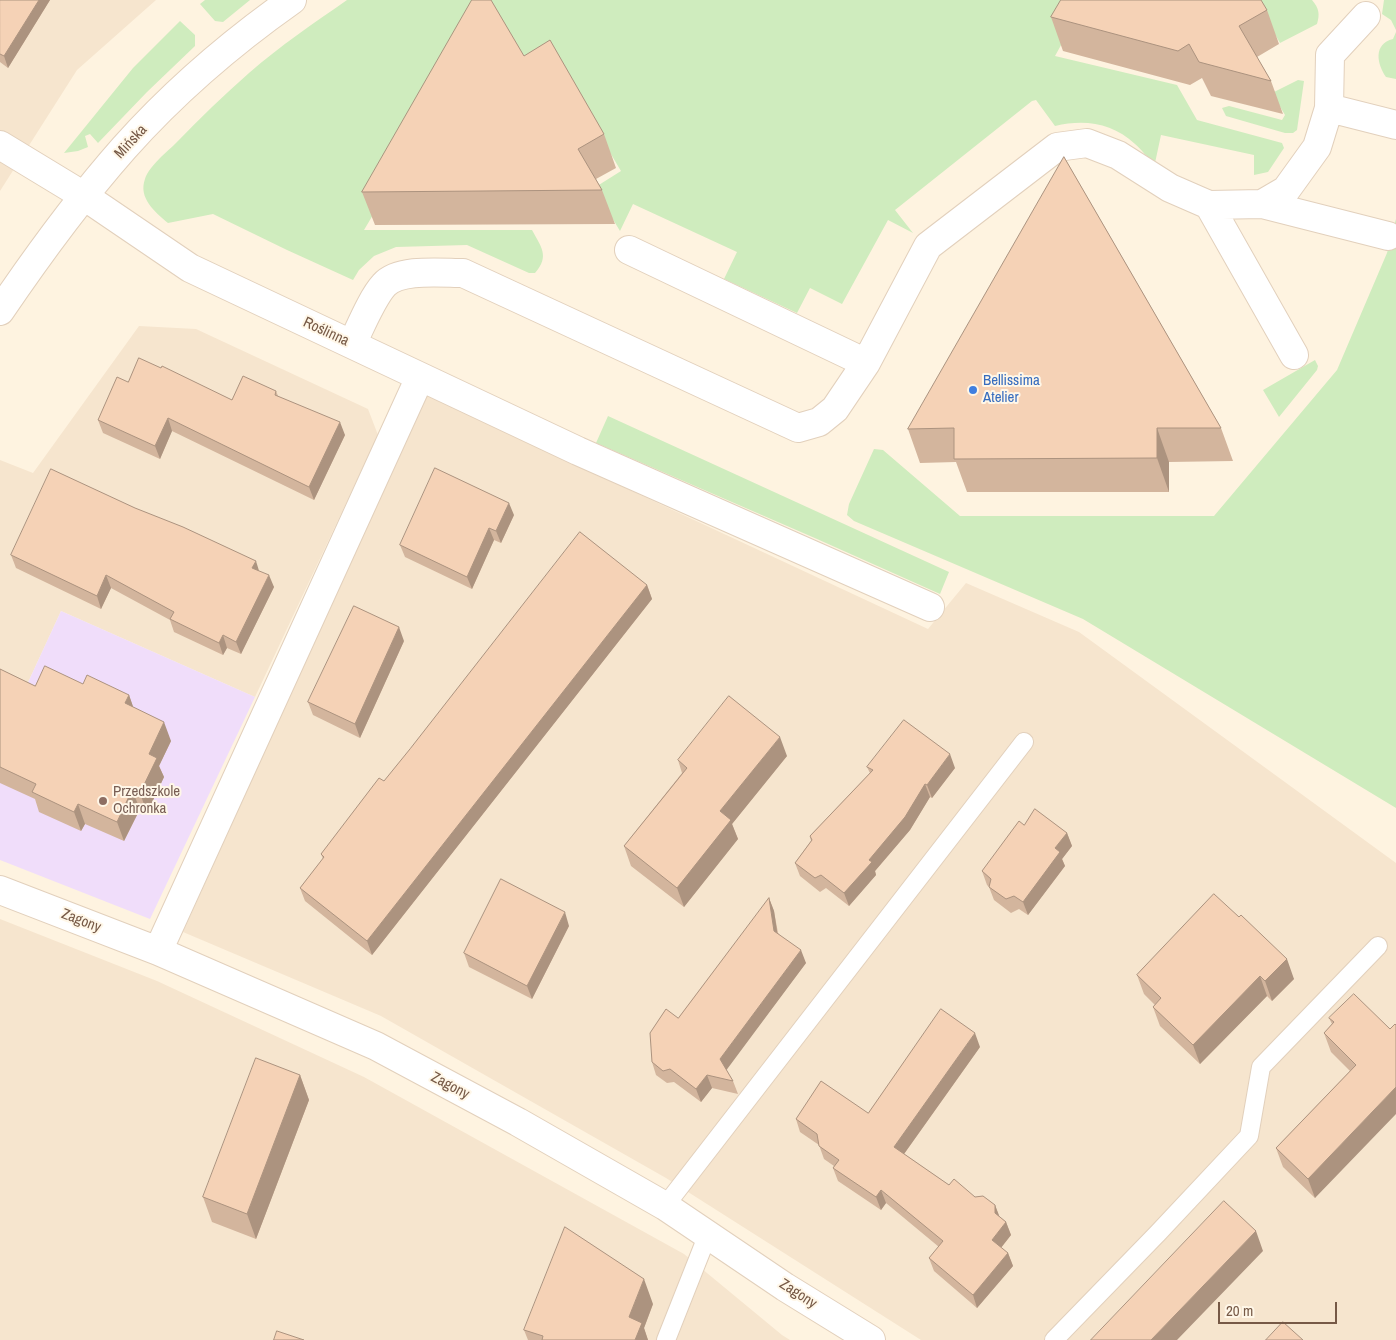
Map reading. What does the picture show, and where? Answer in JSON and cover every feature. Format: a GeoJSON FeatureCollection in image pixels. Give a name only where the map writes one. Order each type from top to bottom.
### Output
{"type":"FeatureCollection","features":[{"type":"Feature","properties":{"kind":"street","name":"Mińska"},"geometry":{"type":"LineString","coordinates":[[0,312],[31,266],[84,196],[125,147],[177,93],[256,25],[292,0]]}},
{"type":"Feature","properties":{"kind":"street"},"geometry":{"type":"LineString","coordinates":[[1262,204],[1286,190],[1317,147],[1329,108],[1330,55],[1367,8]]}},
{"type":"Feature","properties":{"kind":"street"},"geometry":{"type":"LineString","coordinates":[[1329,108],[1396,124]]}},
{"type":"Feature","properties":{"kind":"street"},"geometry":{"type":"LineString","coordinates":[[352,344],[384,285],[397,276],[415,273],[463,273],[798,428],[819,422],[835,409],[866,363],[928,246],[1057,147],[1086,144],[1118,155],[1170,188],[1209,205],[1262,204],[1388,236]]}},
{"type":"Feature","properties":{"kind":"street","name":"Roślinna"},"geometry":{"type":"LineString","coordinates":[[0,145],[84,196],[190,268],[578,451],[930,607]]}},
{"type":"Feature","properties":{"kind":"street"},"geometry":{"type":"LineString","coordinates":[[1209,205],[1294,355]]}},
{"type":"Feature","properties":{"kind":"street"},"geometry":{"type":"LineString","coordinates":[[629,250],[866,363]]}},
{"type":"Feature","properties":{"kind":"street"},"geometry":{"type":"LineString","coordinates":[[158,951],[420,377]]}},
{"type":"Feature","properties":{"kind":"street","name":"Zagony"},"geometry":{"type":"LineString","coordinates":[[0,890],[158,951],[376,1046],[518,1122],[665,1206],[785,1287],[871,1340]]}},
{"type":"Feature","properties":{"kind":"lane"},"geometry":{"type":"LineString","coordinates":[[665,1206],[1024,742]]}},
{"type":"Feature","properties":{"kind":"lane"},"geometry":{"type":"LineString","coordinates":[[1054,1340],[1158,1233],[1248,1136],[1261,1067],[1378,946]]}},
{"type":"Feature","properties":{"kind":"lane"},"geometry":{"type":"LineString","coordinates":[[666,1340],[708,1234]]}},
{"type":"Feature","properties":{"kind":"shaded area"},"geometry":{"type":"Polygon","coordinates":[[[0,0],[156,0],[77,70],[0,191],[0,0]]]}},
{"type":"Feature","properties":{"kind":"shaded area"},"geometry":{"type":"Polygon","coordinates":[[[139,326],[196,329],[368,409],[378,435],[255,697],[61,611],[0,743],[0,460],[33,473],[139,326]]]}},
{"type":"Feature","properties":{"kind":"shaded area"},"geometry":{"type":"Polygon","coordinates":[[[426,395],[928,629],[966,583],[1079,632],[1396,863],[1396,1340],[921,1340],[666,1178],[381,1016],[183,932],[426,395]]]}},
{"type":"Feature","properties":{"kind":"shaded area","name":"Przedszkole Ochronka"},"geometry":{"type":"Polygon","coordinates":[[[61,611],[255,697],[150,919],[0,860],[0,743],[61,611]]]}},
{"type":"Feature","properties":{"kind":"shaded area"},"geometry":{"type":"Polygon","coordinates":[[[0,919],[157,981],[364,1077],[684,1254],[790,1340],[0,1340],[0,919]]]}},
{"type":"Feature","properties":{"kind":"green space"},"geometry":{"type":"Polygon","coordinates":[[[205,0],[250,0],[223,22],[215,21],[200,4],[205,0]]]}},
{"type":"Feature","properties":{"kind":"green space"},"geometry":{"type":"Polygon","coordinates":[[[347,0],[1086,0],[1055,56],[1177,85],[1197,120],[1282,143],[1284,148],[1268,172],[1254,175],[1254,155],[1161,135],[1155,163],[1126,137],[1107,127],[1087,123],[1055,126],[1036,100],[1032,101],[895,210],[913,233],[888,220],[842,304],[810,288],[797,313],[724,279],[737,252],[633,204],[620,231],[594,188],[621,171],[562,72],[536,87],[493,13],[364,230],[532,230],[541,247],[543,256],[540,267],[535,273],[529,273],[467,245],[396,247],[374,256],[359,270],[353,280],[213,214],[168,223],[149,204],[144,192],[143,186],[150,169],[203,115],[249,73],[285,44],[347,0]]]}},
{"type":"Feature","properties":{"kind":"green space"},"geometry":{"type":"Polygon","coordinates":[[[1255,0],[1312,0],[1318,11],[1317,24],[1280,43],[1255,0]]]}},
{"type":"Feature","properties":{"kind":"green space"},"geometry":{"type":"Polygon","coordinates":[[[1384,0],[1396,0],[1396,30],[1391,20],[1382,14],[1384,0]]]}},
{"type":"Feature","properties":{"kind":"green space"},"geometry":{"type":"Polygon","coordinates":[[[180,21],[195,35],[195,46],[98,143],[90,134],[85,136],[88,147],[64,153],[133,68],[180,21]]]}},
{"type":"Feature","properties":{"kind":"green space"},"geometry":{"type":"Polygon","coordinates":[[[1396,32],[1396,79],[1386,77],[1380,66],[1379,55],[1382,45],[1393,39],[1396,32]]]}},
{"type":"Feature","properties":{"kind":"green space"},"geometry":{"type":"Polygon","coordinates":[[[1298,80],[1304,81],[1297,130],[1293,133],[1285,133],[1226,116],[1222,108],[1229,106],[1282,120],[1285,115],[1272,93],[1298,80]]]}},
{"type":"Feature","properties":{"kind":"green space"},"geometry":{"type":"Polygon","coordinates":[[[1396,219],[1396,808],[1083,619],[854,521],[847,515],[849,504],[874,449],[883,450],[960,516],[1214,516],[1337,370],[1387,253],[1396,219]]]}},
{"type":"Feature","properties":{"kind":"green space"},"geometry":{"type":"Polygon","coordinates":[[[1315,360],[1318,366],[1317,370],[1279,417],[1263,390],[1315,360]]]}},
{"type":"Feature","properties":{"kind":"green space"},"geometry":{"type":"Polygon","coordinates":[[[608,416],[949,572],[940,594],[596,443],[608,416]]]}},
{"type":"Feature","properties":{"kind":"building"},"geometry":{"type":"Polygon","coordinates":[[[0,0],[39,0],[4,56],[0,54],[0,0]]]}},
{"type":"Feature","properties":{"kind":"building"},"geometry":{"type":"Polygon","coordinates":[[[472,0],[491,0],[524,56],[550,40],[604,134],[578,149],[602,190],[362,192],[472,0]]]}},
{"type":"Feature","properties":{"kind":"building"},"geometry":{"type":"Polygon","coordinates":[[[1061,0],[1261,0],[1267,10],[1239,26],[1271,81],[1199,62],[1189,44],[1178,51],[1051,17],[1061,0]]]}},
{"type":"Feature","properties":{"kind":"building"},"geometry":{"type":"Polygon","coordinates":[[[1064,157],[1221,428],[1157,428],[1157,458],[954,459],[954,428],[908,429],[1064,157]]]}},
{"type":"Feature","properties":{"kind":"building"},"geometry":{"type":"Polygon","coordinates":[[[139,358],[161,368],[162,366],[232,400],[243,376],[276,391],[275,395],[340,422],[309,487],[168,418],[155,446],[98,420],[117,377],[128,382],[139,358]]]}},
{"type":"Feature","properties":{"kind":"building"},"geometry":{"type":"Polygon","coordinates":[[[435,468],[509,503],[496,531],[489,528],[467,577],[400,545],[435,468]]]}},
{"type":"Feature","properties":{"kind":"building"},"geometry":{"type":"Polygon","coordinates":[[[51,469],[256,561],[252,568],[269,575],[236,642],[223,635],[219,643],[170,619],[174,612],[106,575],[97,596],[11,555],[51,469]]]}},
{"type":"Feature","properties":{"kind":"building"},"geometry":{"type":"Polygon","coordinates":[[[580,532],[647,585],[367,941],[300,888],[324,857],[321,854],[379,778],[384,781],[580,532]]]}},
{"type":"Feature","properties":{"kind":"building"},"geometry":{"type":"Polygon","coordinates":[[[354,606],[399,627],[355,724],[308,702],[354,606]]]}},
{"type":"Feature","properties":{"kind":"building"},"geometry":{"type":"Polygon","coordinates":[[[45,666],[83,684],[87,675],[129,695],[125,703],[164,722],[149,754],[157,758],[140,793],[132,790],[117,822],[78,804],[74,812],[32,792],[36,784],[0,767],[0,669],[35,686],[45,666]]]}},
{"type":"Feature","properties":{"kind":"building"},"geometry":{"type":"Polygon","coordinates":[[[729,696],[780,737],[720,811],[731,820],[677,888],[624,846],[687,768],[678,760],[729,696]]]}},
{"type":"Feature","properties":{"kind":"building"},"geometry":{"type":"Polygon","coordinates":[[[904,720],[950,754],[927,785],[925,784],[905,817],[869,860],[872,862],[844,893],[821,875],[815,878],[795,863],[812,840],[810,836],[873,770],[867,767],[904,720]]]}},
{"type":"Feature","properties":{"kind":"building"},"geometry":{"type":"Polygon","coordinates":[[[1035,809],[1067,833],[1055,848],[1060,852],[1023,902],[1014,896],[1006,899],[989,887],[991,879],[982,871],[1019,821],[1024,825],[1035,809]]]}},
{"type":"Feature","properties":{"kind":"building"},"geometry":{"type":"Polygon","coordinates":[[[501,879],[565,912],[527,986],[464,953],[501,879]]]}},
{"type":"Feature","properties":{"kind":"building"},"geometry":{"type":"Polygon","coordinates":[[[1214,894],[1239,917],[1241,915],[1287,959],[1265,981],[1260,976],[1193,1045],[1153,1007],[1161,998],[1137,975],[1214,894]]]}},
{"type":"Feature","properties":{"kind":"building"},"geometry":{"type":"Polygon","coordinates":[[[769,898],[774,931],[801,950],[720,1059],[733,1081],[707,1075],[696,1089],[670,1069],[663,1071],[652,1062],[650,1033],[666,1009],[678,1018],[769,898]]]}},
{"type":"Feature","properties":{"kind":"building"},"geometry":{"type":"Polygon","coordinates":[[[1354,994],[1390,1029],[1396,1025],[1396,1087],[1308,1179],[1276,1148],[1356,1065],[1324,1033],[1334,1022],[1329,1018],[1354,994]]]}},
{"type":"Feature","properties":{"kind":"building"},"geometry":{"type":"Polygon","coordinates":[[[941,1009],[975,1033],[894,1147],[949,1185],[954,1179],[975,1197],[983,1196],[995,1205],[995,1213],[1006,1222],[992,1240],[1008,1253],[973,1295],[929,1258],[943,1241],[881,1190],[876,1197],[833,1168],[839,1160],[819,1146],[817,1134],[796,1119],[821,1081],[868,1113],[941,1009]]]}},
{"type":"Feature","properties":{"kind":"building"},"geometry":{"type":"Polygon","coordinates":[[[256,1058],[300,1075],[247,1214],[203,1197],[256,1058]]]}},
{"type":"Feature","properties":{"kind":"building"},"geometry":{"type":"Polygon","coordinates":[[[1224,1201],[1256,1231],[1151,1340],[1091,1340],[1224,1201]]]}},
{"type":"Feature","properties":{"kind":"building"},"geometry":{"type":"Polygon","coordinates":[[[565,1227],[644,1279],[629,1317],[642,1323],[635,1340],[542,1340],[543,1336],[524,1330],[565,1227]]]}},
{"type":"Feature","properties":{"kind":"building"},"geometry":{"type":"Polygon","coordinates":[[[1283,1322],[1303,1340],[1266,1340],[1283,1322]]]}},
{"type":"Feature","properties":{"kind":"building"},"geometry":{"type":"Polygon","coordinates":[[[277,1331],[304,1340],[274,1340],[277,1331]]]}},
{"type":"Feature","properties":{"kind":"place","name":"Bellissima Atelier"},"geometry":{"type":"Point","coordinates":[973,390]}},
{"type":"Feature","properties":{"kind":"place","name":"Przedszkole Ochronka"},"geometry":{"type":"Point","coordinates":[103,801]}}]}
